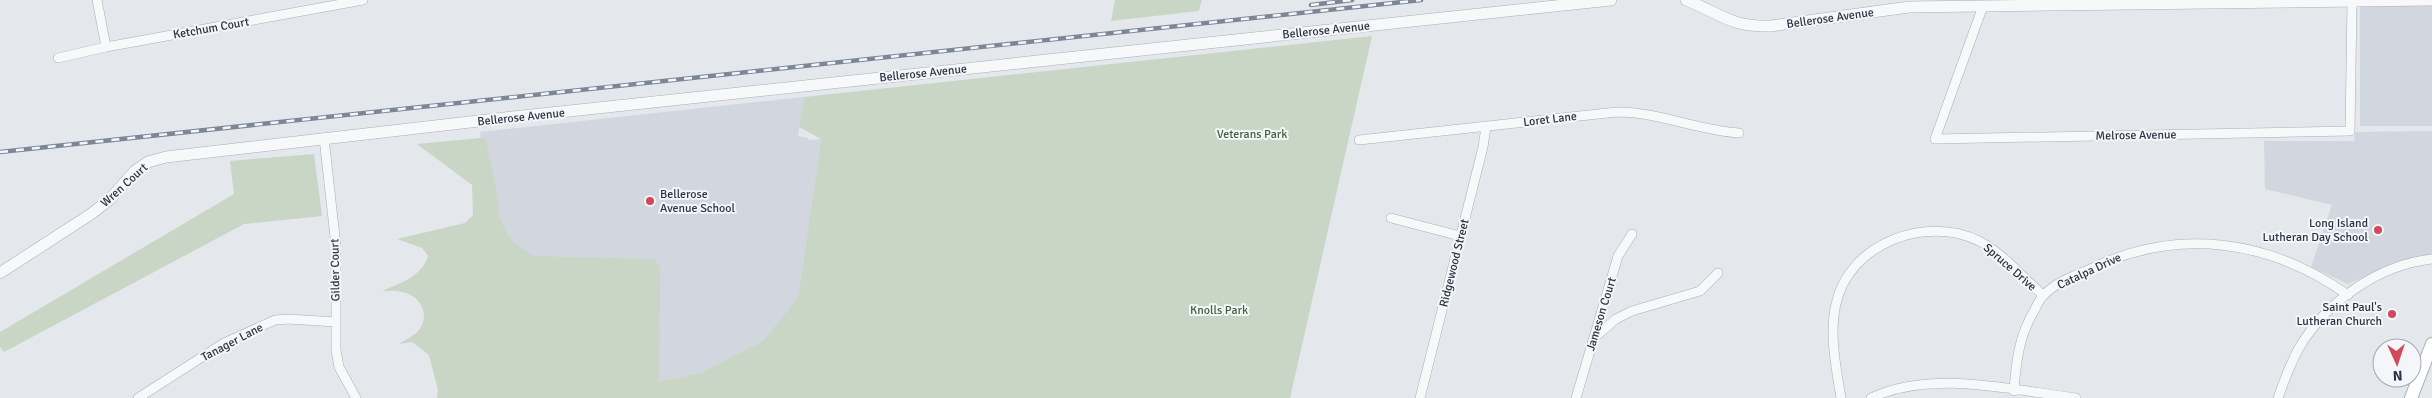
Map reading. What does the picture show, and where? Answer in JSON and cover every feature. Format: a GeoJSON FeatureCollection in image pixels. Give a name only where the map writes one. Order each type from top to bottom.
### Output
{"type":"FeatureCollection","features":[{"type":"Feature","properties":{"kind":"main road"},"geometry":{"type":"LineString","coordinates":[[2411,398],[2432,344]]}},
{"type":"Feature","properties":{"kind":"street"},"geometry":{"type":"LineString","coordinates":[[97,0],[106,47]]}},
{"type":"Feature","properties":{"kind":"street","name":"Ketchum Court"},"geometry":{"type":"LineString","coordinates":[[58,58],[106,47],[363,0]]}},
{"type":"Feature","properties":{"kind":"street","name":"Bellerose Avenue"},"geometry":{"type":"LineString","coordinates":[[236,149],[1611,0]]}},
{"type":"Feature","properties":{"kind":"street","name":"Bellerose Avenue"},"geometry":{"type":"LineString","coordinates":[[1686,0],[1730,22],[1750,26],[1771,26],[1909,7],[2431,0]]}},
{"type":"Feature","properties":{"kind":"street","name":"Melrose Avenue"},"geometry":{"type":"LineString","coordinates":[[1983,6],[1935,138],[2350,131],[2352,2]]}},
{"type":"Feature","properties":{"kind":"street","name":"Loret Lane"},"geometry":{"type":"LineString","coordinates":[[1359,140],[1616,112],[1634,112],[1714,131],[1739,133]]}},
{"type":"Feature","properties":{"kind":"street","name":"Ridgewood Street"},"geometry":{"type":"LineString","coordinates":[[1420,398],[1486,127]]}},
{"type":"Feature","properties":{"kind":"street","name":"Gilder Court"},"geometry":{"type":"LineString","coordinates":[[324,138],[336,246],[336,350],[339,367],[356,398]]}},
{"type":"Feature","properties":{"kind":"street","name":"Wren Court"},"geometry":{"type":"LineString","coordinates":[[0,273],[91,214],[109,200],[135,171],[148,162],[166,157],[236,149]]}},
{"type":"Feature","properties":{"kind":"street"},"geometry":{"type":"LineString","coordinates":[[1391,218],[1460,236]]}},
{"type":"Feature","properties":{"kind":"street","name":"Spruce Drive"},"geometry":{"type":"LineString","coordinates":[[1841,398],[1833,332],[1836,304],[1844,282],[1855,266],[1872,251],[1890,241],[1926,230],[1942,230],[1980,241],[2042,296]]}},
{"type":"Feature","properties":{"kind":"street","name":"Jameson Court"},"geometry":{"type":"LineString","coordinates":[[1576,398],[1618,256],[1632,234]]}},
{"type":"Feature","properties":{"kind":"street","name":"Catalpa Drive"},"geometry":{"type":"LineString","coordinates":[[2014,391],[2018,348],[2026,325],[2042,296],[2060,283],[2108,260],[2171,244],[2227,246],[2280,257],[2307,269],[2348,294]]}},
{"type":"Feature","properties":{"kind":"street"},"geometry":{"type":"LineString","coordinates":[[2278,398],[2299,349],[2313,328],[2348,294],[2379,275],[2419,261],[2432,259]]}},
{"type":"Feature","properties":{"kind":"street"},"geometry":{"type":"LineString","coordinates":[[1595,337],[1616,319],[1632,311],[1700,291],[1718,273]]}},
{"type":"Feature","properties":{"kind":"street","name":"Tanager Lane"},"geometry":{"type":"LineString","coordinates":[[138,398],[224,343],[275,320],[288,318],[336,322]]}},
{"type":"Feature","properties":{"kind":"street"},"geometry":{"type":"LineString","coordinates":[[1871,398],[1898,388],[1931,382],[2074,398]]}},
{"type":"Feature","properties":{"kind":"shaded area"},"geometry":{"type":"Polygon","coordinates":[[[2360,0],[2432,0],[2432,126],[2360,126],[2360,0]]]}},
{"type":"Feature","properties":{"kind":"shaded area","name":"Bellerose Avenue School"},"geometry":{"type":"Polygon","coordinates":[[[804,97],[798,136],[808,138],[808,140],[821,139],[795,319],[774,398],[515,398],[480,132],[804,97]]]}},
{"type":"Feature","properties":{"kind":"shaded area","name":"Long Island Lutheran Day School"},"geometry":{"type":"Polygon","coordinates":[[[2432,131],[2432,254],[2392,265],[2348,284],[2311,267],[2332,205],[2265,189],[2264,141],[2354,141],[2355,132],[2432,131]]]}},
{"type":"Feature","properties":{"kind":"green space"},"geometry":{"type":"Polygon","coordinates":[[[1115,0],[1202,0],[1199,11],[1111,21],[1115,0]]]}},
{"type":"Feature","properties":{"kind":"green space"},"geometry":{"type":"Polygon","coordinates":[[[1372,36],[1290,398],[437,398],[438,390],[429,355],[412,342],[399,344],[419,330],[424,318],[422,306],[414,297],[408,294],[397,291],[382,291],[416,274],[428,256],[422,248],[397,239],[465,223],[473,215],[472,185],[417,144],[481,138],[486,140],[496,188],[499,216],[506,232],[515,244],[533,256],[654,259],[660,267],[659,382],[701,373],[763,341],[798,298],[821,139],[799,127],[804,97],[1372,36]]]}},
{"type":"Feature","properties":{"kind":"green space"},"geometry":{"type":"Polygon","coordinates":[[[314,154],[322,216],[244,224],[4,352],[0,347],[0,332],[234,194],[230,161],[314,154]]]}},
{"type":"Feature","properties":{"kind":"railway"},"geometry":{"type":"LineString","coordinates":[[1311,5],[1352,0]]}},
{"type":"Feature","properties":{"kind":"railway"},"geometry":{"type":"LineString","coordinates":[[0,152],[1421,0]]}},
{"type":"Feature","properties":{"kind":"place","name":"Bellerose Avenue School"},"geometry":{"type":"Point","coordinates":[650,201]}},
{"type":"Feature","properties":{"kind":"place","name":"Long Island Lutheran Day School"},"geometry":{"type":"Point","coordinates":[2378,230]}},
{"type":"Feature","properties":{"kind":"place","name":"Saint Paul's Lutheran Church"},"geometry":{"type":"Point","coordinates":[2392,314]}},
{"type":"Feature","properties":{"kind":"park label","name":"Veterans Park"},"geometry":{"type":"Point","coordinates":[1252,134]}},
{"type":"Feature","properties":{"kind":"park label","name":"Knolls Park"},"geometry":{"type":"Point","coordinates":[1219,310]}}]}
